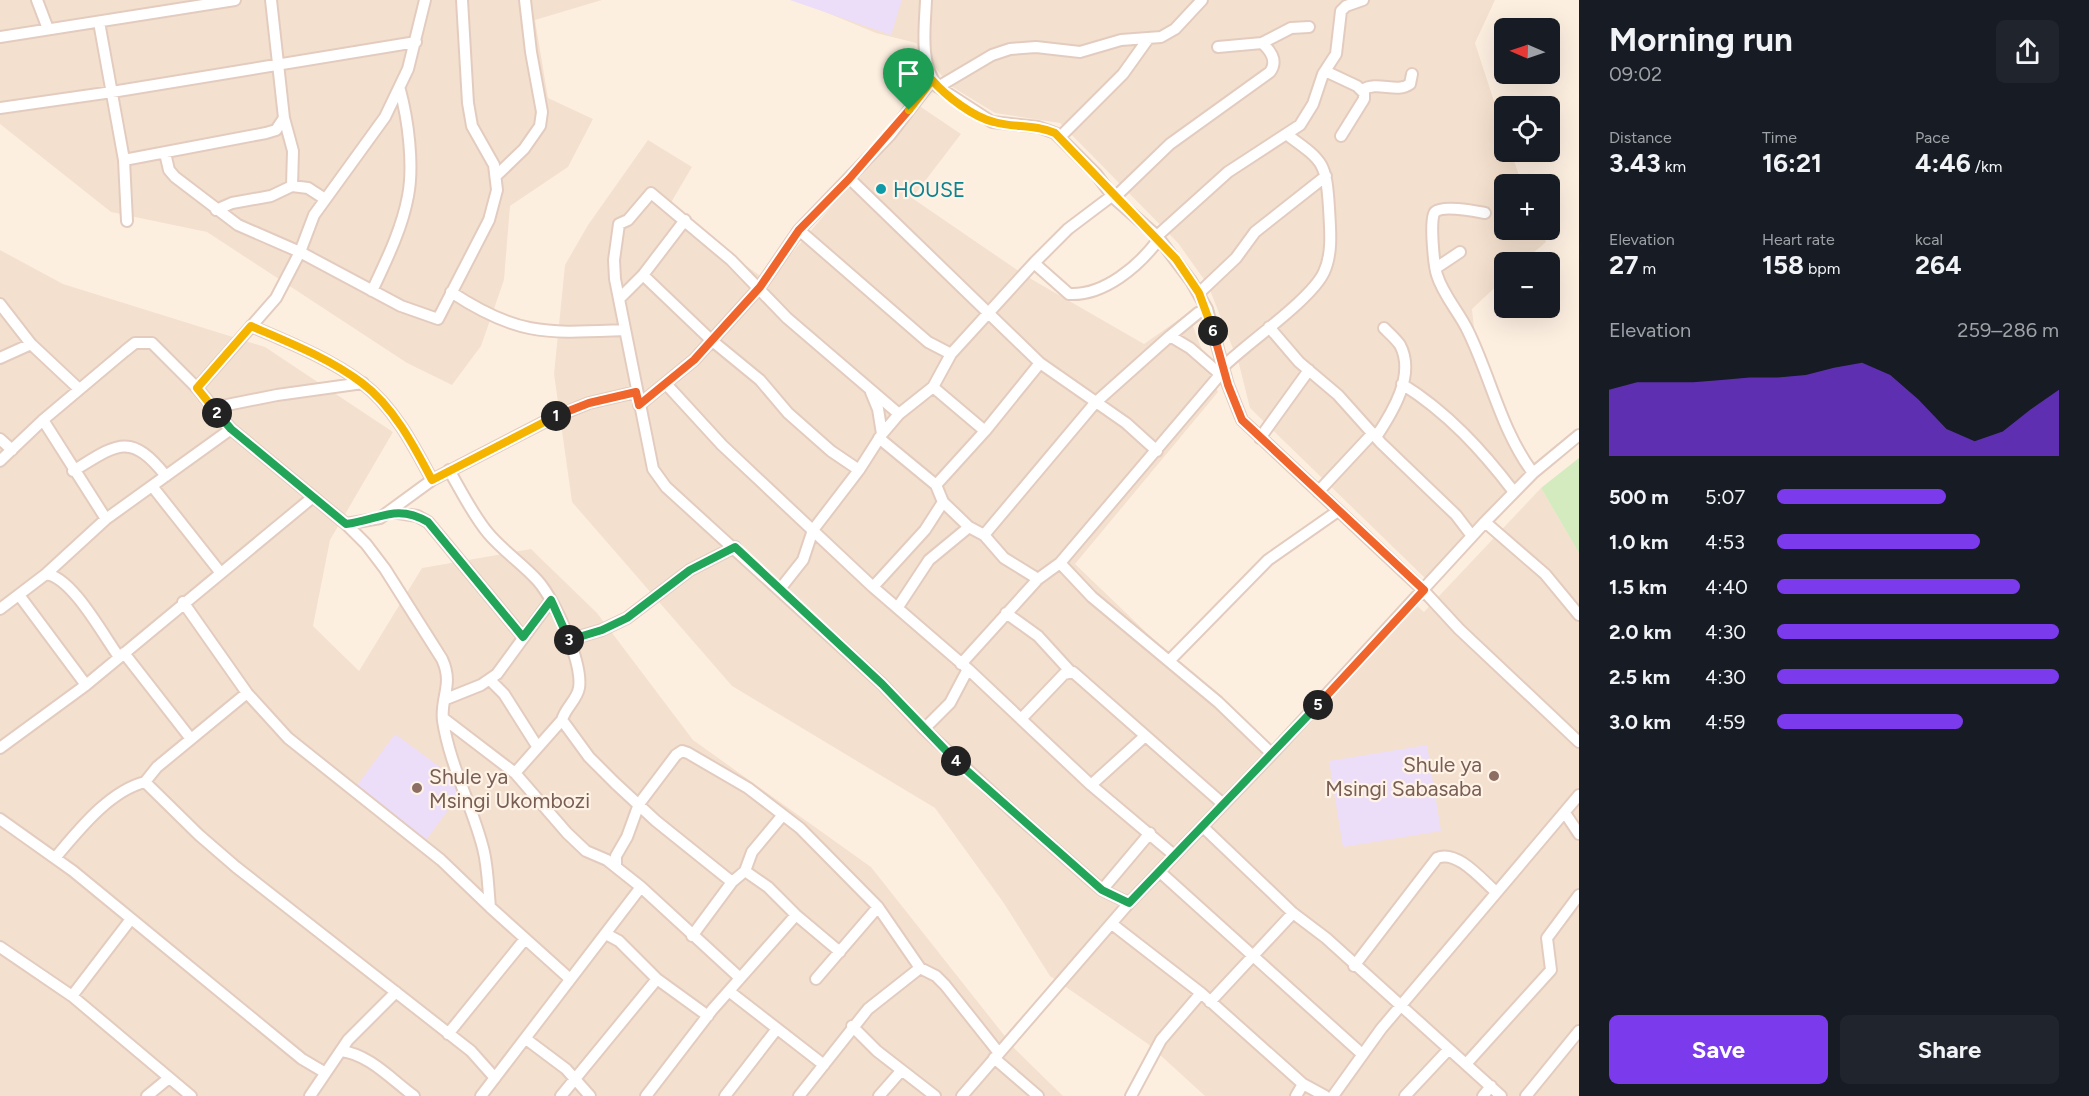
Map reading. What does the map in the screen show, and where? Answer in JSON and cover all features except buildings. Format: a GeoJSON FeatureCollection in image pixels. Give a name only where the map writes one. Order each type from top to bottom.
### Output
{"type":"FeatureCollection","features":[{"type":"Feature","properties":{"kind":"street"},"geometry":{"type":"LineString","coordinates":[[37,0],[48,29]]}},
{"type":"Feature","properties":{"kind":"street"},"geometry":{"type":"LineString","coordinates":[[0,36],[235,0]]}},
{"type":"Feature","properties":{"kind":"street"},"geometry":{"type":"LineString","coordinates":[[272,0],[284,118],[293,151],[292,186]]}},
{"type":"Feature","properties":{"kind":"street"},"geometry":{"type":"LineString","coordinates":[[197,388],[276,298],[300,252],[314,215],[370,139],[400,90],[416,42],[425,0]]}},
{"type":"Feature","properties":{"kind":"street"},"geometry":{"type":"LineString","coordinates":[[165,153],[169,170],[216,210],[238,225],[300,252],[401,306],[438,319],[442,316],[489,220],[497,190],[497,175],[472,126],[468,103],[462,0]]}},
{"type":"Feature","properties":{"kind":"street"},"geometry":{"type":"LineString","coordinates":[[497,175],[524,150],[540,126],[542,112],[531,52],[525,0]]}},
{"type":"Feature","properties":{"kind":"street"},"geometry":{"type":"LineString","coordinates":[[926,0],[924,42],[935,83],[992,122],[1038,127],[1060,137],[1114,196],[1158,238],[1199,293],[1207,309],[1223,371],[1242,420],[1424,590],[1460,629],[1573,729],[1579,742]]}},
{"type":"Feature","properties":{"kind":"street"},"geometry":{"type":"LineString","coordinates":[[639,405],[667,385],[694,360],[710,339],[760,287],[799,230],[890,135],[935,83],[992,55],[1010,49],[1036,47],[1080,51],[1121,40],[1148,39],[1175,29],[1190,4],[1202,0]]}},
{"type":"Feature","properties":{"kind":"street"},"geometry":{"type":"LineString","coordinates":[[1034,263],[1069,294],[1092,292],[1144,260],[1158,238],[1227,172],[1286,134],[1306,116],[1325,71],[1336,54],[1341,11],[1346,6],[1363,0]]}},
{"type":"Feature","properties":{"kind":"street"},"geometry":{"type":"LineString","coordinates":[[99,22],[124,160],[127,221]]}},
{"type":"Feature","properties":{"kind":"street"},"geometry":{"type":"LineString","coordinates":[[1218,47],[1262,43],[1291,27],[1309,27]]}},
{"type":"Feature","properties":{"kind":"street"},"geometry":{"type":"LineString","coordinates":[[1060,137],[1123,74],[1148,39]]}},
{"type":"Feature","properties":{"kind":"street"},"geometry":{"type":"LineString","coordinates":[[0,108],[416,42]]}},
{"type":"Feature","properties":{"kind":"street"},"geometry":{"type":"LineString","coordinates":[[780,589],[803,560],[813,531],[859,470],[881,436],[899,414],[933,387],[951,354],[1068,229],[1114,196],[1170,144],[1270,72],[1274,67],[1274,59],[1262,43]]}},
{"type":"Feature","properties":{"kind":"street"},"geometry":{"type":"LineString","coordinates":[[1325,71],[1362,90]]}},
{"type":"Feature","properties":{"kind":"street"},"geometry":{"type":"LineString","coordinates":[[1362,90],[1373,85],[1405,88],[1410,84],[1412,74]]}},
{"type":"Feature","properties":{"kind":"street"},"geometry":{"type":"LineString","coordinates":[[372,291],[391,247],[409,195],[409,156],[400,90]]}},
{"type":"Feature","properties":{"kind":"street"},"geometry":{"type":"LineString","coordinates":[[1341,136],[1364,99],[1362,90]]}},
{"type":"Feature","properties":{"kind":"street"},"geometry":{"type":"LineString","coordinates":[[124,160],[266,133],[276,130],[284,118]]}},
{"type":"Feature","properties":{"kind":"street"},"geometry":{"type":"LineString","coordinates":[[924,729],[950,703],[965,666],[1005,613],[1038,579],[1060,563],[1223,371],[1310,290],[1325,271],[1330,244],[1326,176],[1318,158],[1286,134]]}},
{"type":"Feature","properties":{"kind":"street"},"geometry":{"type":"LineString","coordinates":[[1199,293],[1236,258],[1255,232],[1326,176]]}},
{"type":"Feature","properties":{"kind":"street"},"geometry":{"type":"LineString","coordinates":[[849,179],[1040,363],[1126,423],[1157,451]]}},
{"type":"Feature","properties":{"kind":"street"},"geometry":{"type":"LineString","coordinates":[[216,210],[232,203],[271,196],[292,186],[308,188],[325,199]]}},
{"type":"Feature","properties":{"kind":"street"},"geometry":{"type":"LineString","coordinates":[[899,414],[787,318],[760,287],[651,193],[628,220],[619,224],[614,260],[618,299],[653,469],[666,487],[735,547],[882,684],[924,729],[1102,890],[1129,903]]}},
{"type":"Feature","properties":{"kind":"street"},"geometry":{"type":"LineString","coordinates":[[1485,213],[1450,209],[1434,212],[1431,223],[1436,268],[1440,283],[1479,354],[1500,416],[1514,445],[1533,473]]}},
{"type":"Feature","properties":{"kind":"street"},"geometry":{"type":"LineString","coordinates":[[618,299],[643,275],[685,220]]}},
{"type":"Feature","properties":{"kind":"street"},"geometry":{"type":"LineString","coordinates":[[799,230],[928,342],[951,354]]}},
{"type":"Feature","properties":{"kind":"street"},"geometry":{"type":"LineString","coordinates":[[1436,268],[1460,252]]}},
{"type":"Feature","properties":{"kind":"street"},"geometry":{"type":"LineString","coordinates":[[643,275],[710,339],[760,380],[788,412],[822,443],[859,470]]}},
{"type":"Feature","properties":{"kind":"street"},"geometry":{"type":"LineString","coordinates":[[452,292],[493,317],[532,330],[553,333],[626,330]]}},
{"type":"Feature","properties":{"kind":"street"},"geometry":{"type":"LineString","coordinates":[[0,304],[31,344],[79,389]]}},
{"type":"Feature","properties":{"kind":"street"},"geometry":{"type":"LineString","coordinates":[[984,536],[1095,403],[1170,336],[1198,313],[1207,309]]}},
{"type":"Feature","properties":{"kind":"street"},"geometry":{"type":"LineString","coordinates":[[251,326],[310,352],[363,383],[411,441],[432,480]]}},
{"type":"Feature","properties":{"kind":"street"},"geometry":{"type":"LineString","coordinates":[[1269,327],[1309,370],[1338,394],[1375,435],[1456,514],[1472,536]]}},
{"type":"Feature","properties":{"kind":"street"},"geometry":{"type":"LineString","coordinates":[[1318,492],[1375,435],[1394,409],[1402,384],[1402,351],[1398,342],[1384,328]]}},
{"type":"Feature","properties":{"kind":"street"},"geometry":{"type":"LineString","coordinates":[[1170,336],[1223,371]]}},
{"type":"Feature","properties":{"kind":"street"},"geometry":{"type":"LineString","coordinates":[[0,461],[43,420],[135,343],[152,343],[163,352],[231,429],[346,524],[385,569],[442,659],[448,671],[443,718],[450,758],[483,848],[490,907]]}},
{"type":"Feature","properties":{"kind":"street"},"geometry":{"type":"LineString","coordinates":[[0,358],[31,344]]}},
{"type":"Feature","properties":{"kind":"street"},"geometry":{"type":"LineString","coordinates":[[936,485],[985,431],[1040,363]]}},
{"type":"Feature","properties":{"kind":"street"},"geometry":{"type":"LineString","coordinates":[[1260,438],[1309,370]]}},
{"type":"Feature","properties":{"kind":"street"},"geometry":{"type":"LineString","coordinates":[[212,408],[269,396],[363,383]]}},
{"type":"Feature","properties":{"kind":"street"},"geometry":{"type":"LineString","coordinates":[[1402,384],[1440,410],[1473,447],[1486,456],[1514,492]]}},
{"type":"Feature","properties":{"kind":"street"},"geometry":{"type":"LineString","coordinates":[[667,385],[723,445],[873,587],[965,666],[1091,785],[1174,855]]}},
{"type":"Feature","properties":{"kind":"street"},"geometry":{"type":"LineString","coordinates":[[865,385],[876,402],[881,436],[936,485],[943,502],[969,527],[984,536],[1004,558],[1038,579]]}},
{"type":"Feature","properties":{"kind":"street"},"geometry":{"type":"LineString","coordinates":[[933,387],[985,431]]}},
{"type":"Feature","properties":{"kind":"street"},"geometry":{"type":"LineString","coordinates":[[346,524],[380,518],[392,512],[432,480],[449,470],[552,418],[589,403],[636,392]]}},
{"type":"Feature","properties":{"kind":"street"},"geometry":{"type":"LineString","coordinates":[[43,420],[106,519]]}},
{"type":"Feature","properties":{"kind":"street"},"geometry":{"type":"LineString","coordinates":[[0,609],[46,574],[106,519],[231,429]]}},
{"type":"Feature","properties":{"kind":"street"},"geometry":{"type":"LineString","coordinates":[[962,1096],[1129,903],[1272,754],[1485,522],[1533,473],[1579,435]]}},
{"type":"Feature","properties":{"kind":"street"},"geometry":{"type":"LineString","coordinates":[[0,439],[12,450]]}},
{"type":"Feature","properties":{"kind":"street"},"geometry":{"type":"LineString","coordinates":[[74,471],[110,449],[126,445],[150,455],[166,476]]}},
{"type":"Feature","properties":{"kind":"street"},"geometry":{"type":"LineString","coordinates":[[449,470],[487,532],[538,581],[551,600],[568,640],[579,685],[575,698],[565,710],[562,720],[515,772]]}},
{"type":"Feature","properties":{"kind":"street"},"geometry":{"type":"LineString","coordinates":[[152,486],[220,572]]}},
{"type":"Feature","properties":{"kind":"street"},"geometry":{"type":"LineString","coordinates":[[0,748],[86,685],[313,496]]}},
{"type":"Feature","properties":{"kind":"street"},"geometry":{"type":"LineString","coordinates":[[873,587],[925,530],[943,502]]}},
{"type":"Feature","properties":{"kind":"street"},"geometry":{"type":"LineString","coordinates":[[1170,660],[1268,560],[1338,511]]}},
{"type":"Feature","properties":{"kind":"street"},"geometry":{"type":"LineString","coordinates":[[392,512],[417,516],[428,522],[523,637]]}},
{"type":"Feature","properties":{"kind":"street"},"geometry":{"type":"LineString","coordinates":[[1485,522],[1545,574],[1579,615]]}},
{"type":"Feature","properties":{"kind":"street"},"geometry":{"type":"LineString","coordinates":[[898,607],[929,560],[969,527]]}},
{"type":"Feature","properties":{"kind":"street"},"geometry":{"type":"LineString","coordinates":[[568,640],[602,630],[627,618],[690,570],[735,547]]}},
{"type":"Feature","properties":{"kind":"street"},"geometry":{"type":"LineString","coordinates":[[1060,563],[1092,597],[1170,660],[1272,754]]}},
{"type":"Feature","properties":{"kind":"street"},"geometry":{"type":"LineString","coordinates":[[46,574],[56,576],[68,586],[191,739]]}},
{"type":"Feature","properties":{"kind":"street"},"geometry":{"type":"LineString","coordinates":[[19,595],[86,685]]}},
{"type":"Feature","properties":{"kind":"street"},"geometry":{"type":"LineString","coordinates":[[446,699],[490,680],[551,600]]}},
{"type":"Feature","properties":{"kind":"street"},"geometry":{"type":"LineString","coordinates":[[183,602],[247,693],[288,738],[441,860],[570,979]]}},
{"type":"Feature","properties":{"kind":"street"},"geometry":{"type":"LineString","coordinates":[[1005,613],[1038,636],[1070,671],[1223,804]]}},
{"type":"Feature","properties":{"kind":"street"},"geometry":{"type":"LineString","coordinates":[[1022,718],[1058,680],[1070,671]]}},
{"type":"Feature","properties":{"kind":"street"},"geometry":{"type":"LineString","coordinates":[[490,680],[504,694],[537,746]]}},
{"type":"Feature","properties":{"kind":"street"},"geometry":{"type":"LineString","coordinates":[[55,858],[105,806],[133,786],[145,782],[157,767],[247,693]]}},
{"type":"Feature","properties":{"kind":"street"},"geometry":{"type":"LineString","coordinates":[[443,718],[515,772],[567,833],[586,850],[616,867],[640,887],[740,978]]}},
{"type":"Feature","properties":{"kind":"street"},"geometry":{"type":"LineString","coordinates":[[562,720],[589,757],[656,821],[732,882]]}},
{"type":"Feature","properties":{"kind":"street"},"geometry":{"type":"LineString","coordinates":[[1091,785],[1144,737]]}},
{"type":"Feature","properties":{"kind":"street"},"geometry":{"type":"LineString","coordinates":[[616,867],[616,856],[639,804],[672,760],[685,751],[748,788],[800,828],[834,860],[878,906],[920,968],[936,976],[945,985],[997,1056],[1038,1096]]}},
{"type":"Feature","properties":{"kind":"street"},"geometry":{"type":"LineString","coordinates":[[145,782],[199,835],[236,867],[471,1051],[495,1078]]}},
{"type":"Feature","properties":{"kind":"street"},"geometry":{"type":"LineString","coordinates":[[1333,1096],[1362,1054],[1401,1006],[1579,795]]}},
{"type":"Feature","properties":{"kind":"street"},"geometry":{"type":"LineString","coordinates":[[1565,813],[1579,834]]}},
{"type":"Feature","properties":{"kind":"street"},"geometry":{"type":"LineString","coordinates":[[692,936],[732,882],[745,871],[752,852],[782,816]]}},
{"type":"Feature","properties":{"kind":"street"},"geometry":{"type":"LineString","coordinates":[[0,819],[26,840],[55,858],[302,1059],[324,1072]]}},
{"type":"Feature","properties":{"kind":"street"},"geometry":{"type":"LineString","coordinates":[[1203,827],[1293,913],[1501,1096]]}},
{"type":"Feature","properties":{"kind":"street"},"geometry":{"type":"LineString","coordinates":[[1102,890],[1149,833]]}},
{"type":"Feature","properties":{"kind":"street"},"geometry":{"type":"LineString","coordinates":[[1354,966],[1437,858],[1447,855],[1455,858],[1497,892]]}},
{"type":"Feature","properties":{"kind":"street"},"geometry":{"type":"LineString","coordinates":[[745,871],[768,887],[796,915],[840,951]]}},
{"type":"Feature","properties":{"kind":"street"},"geometry":{"type":"LineString","coordinates":[[1160,872],[1251,957],[1362,1054]]}},
{"type":"Feature","properties":{"kind":"street"},"geometry":{"type":"LineString","coordinates":[[481,1096],[640,887]]}},
{"type":"Feature","properties":{"kind":"street"},"geometry":{"type":"LineString","coordinates":[[1466,1064],[1551,970],[1547,938],[1579,895]]}},
{"type":"Feature","properties":{"kind":"street"},"geometry":{"type":"LineString","coordinates":[[816,979],[878,906]]}},
{"type":"Feature","properties":{"kind":"street"},"geometry":{"type":"LineString","coordinates":[[1131,1096],[1161,1040],[1251,957],[1293,913]]}},
{"type":"Feature","properties":{"kind":"street"},"geometry":{"type":"LineString","coordinates":[[646,1096],[708,1016],[796,915]]}},
{"type":"Feature","properties":{"kind":"street"},"geometry":{"type":"LineString","coordinates":[[72,996],[131,919]]}},
{"type":"Feature","properties":{"kind":"street"},"geometry":{"type":"LineString","coordinates":[[1112,924],[1206,997],[1303,1084],[1325,1096]]}},
{"type":"Feature","properties":{"kind":"street"},"geometry":{"type":"LineString","coordinates":[[606,934],[619,941],[657,979],[708,1016]]}},
{"type":"Feature","properties":{"kind":"street"},"geometry":{"type":"LineString","coordinates":[[448,1034],[525,939]]}},
{"type":"Feature","properties":{"kind":"street"},"geometry":{"type":"LineString","coordinates":[[0,947],[72,996],[191,1096]]}},
{"type":"Feature","properties":{"kind":"street"},"geometry":{"type":"LineString","coordinates":[[799,1096],[852,1026],[878,999],[920,968]]}},
{"type":"Feature","properties":{"kind":"street"},"geometry":{"type":"LineString","coordinates":[[561,1096],[657,979]]}},
{"type":"Feature","properties":{"kind":"street"},"geometry":{"type":"LineString","coordinates":[[310,1096],[324,1072],[368,1018],[396,992]]}},
{"type":"Feature","properties":{"kind":"street"},"geometry":{"type":"LineString","coordinates":[[730,992],[824,1065]]}},
{"type":"Feature","properties":{"kind":"street"},"geometry":{"type":"LineString","coordinates":[[852,1026],[901,1071],[935,1096]]}},
{"type":"Feature","properties":{"kind":"street"},"geometry":{"type":"LineString","coordinates":[[728,1094],[776,1030]]}},
{"type":"Feature","properties":{"kind":"street"},"geometry":{"type":"LineString","coordinates":[[1526,1096],[1579,1031]]}},
{"type":"Feature","properties":{"kind":"street"},"geometry":{"type":"LineString","coordinates":[[526,1039],[566,1069],[590,1096]]}},
{"type":"Feature","properties":{"kind":"street"},"geometry":{"type":"LineString","coordinates":[[1405,1096],[1449,1049]]}},
{"type":"Feature","properties":{"kind":"street"},"geometry":{"type":"LineString","coordinates":[[341,1051],[352,1052],[367,1059],[414,1096]]}},
{"type":"Feature","properties":{"kind":"street"},"geometry":{"type":"LineString","coordinates":[[879,1096],[901,1071]]}},
{"type":"Feature","properties":{"kind":"street"},"geometry":{"type":"LineString","coordinates":[[147,1096],[169,1078]]}},
{"type":"Feature","properties":{"kind":"street"},"geometry":{"type":"LineString","coordinates":[[1296,1096],[1303,1084]]}},
{"type":"Feature","properties":{"kind":"street"},"geometry":{"type":"LineString","coordinates":[[1483,1096],[1491,1086]]}},
{"type":"Feature","properties":{"kind":"shaded area"},"geometry":{"type":"Polygon","coordinates":[[[0,0],[602,0],[535,20],[548,98],[593,119],[568,167],[510,206],[504,280],[481,346],[452,385],[407,363],[207,232],[111,212],[0,124],[0,0]]]}},
{"type":"Feature","properties":{"kind":"shaded area"},"geometry":{"type":"Polygon","coordinates":[[[790,0],[902,0],[891,35],[790,0]]]}},
{"type":"Feature","properties":{"kind":"shaded area"},"geometry":{"type":"Polygon","coordinates":[[[796,0],[1495,0],[1475,43],[1494,101],[1494,162],[1514,162],[1519,174],[1494,174],[1494,240],[1545,240],[1546,242],[1534,252],[1494,252],[1494,288],[1472,309],[1476,345],[1526,479],[1428,581],[1250,408],[1239,364],[1208,285],[1178,243],[1060,123],[995,113],[949,85],[916,43],[876,33],[796,0]]]}},
{"type":"Feature","properties":{"kind":"shaded area"},"geometry":{"type":"Polygon","coordinates":[[[918,105],[961,134],[912,198],[1026,276],[1144,344],[1188,313],[1218,392],[1075,564],[1271,752],[1410,600],[1424,612],[1541,488],[1579,553],[1579,1096],[1205,1096],[1148,1044],[1050,976],[1003,902],[935,808],[732,686],[572,502],[554,374],[565,265],[588,225],[648,140],[692,167],[666,211],[768,281],[918,105]]]}},
{"type":"Feature","properties":{"kind":"shaded area"},"geometry":{"type":"Polygon","coordinates":[[[0,250],[63,284],[265,347],[393,432],[330,540],[313,626],[359,671],[422,568],[531,549],[597,613],[693,740],[871,867],[1015,1049],[1063,1096],[0,1096],[0,250]]]}},
{"type":"Feature","properties":{"kind":"shaded area"},"geometry":{"type":"Polygon","coordinates":[[[395,734],[466,786],[426,840],[355,788],[395,734]]]}},
{"type":"Feature","properties":{"kind":"shaded area"},"geometry":{"type":"Polygon","coordinates":[[[1427,745],[1441,831],[1343,847],[1329,761],[1427,745]]]}},
{"type":"Feature","properties":{"kind":"green space"},"geometry":{"type":"Polygon","coordinates":[[[1579,458],[1579,553],[1541,488],[1579,458]]]}},
{"type":"Feature","properties":{"kind":"place","name":"HOUSE"},"geometry":{"type":"Point","coordinates":[881,189]}},
{"type":"Feature","properties":{"kind":"place","name":"Shule ya Msingi Sabasaba"},"geometry":{"type":"Point","coordinates":[1494,776]}},
{"type":"Feature","properties":{"kind":"place","name":"Shule ya Msingi Ukombozi"},"geometry":{"type":"Point","coordinates":[417,788]}},
{"type":"Feature","properties":{"kind":"route"},"geometry":{"type":"LineString","coordinates":[[932,80],[956,100],[992,122],[1047,129],[1069,145],[1096,174],[1114,198],[1157,237],[1176,259],[1199,293],[1207,309],[1228,385],[1242,420],[1424,590],[1272,754],[1129,903],[1102,890],[964,768],[882,684],[735,547],[690,570],[641,609],[602,630],[568,640],[551,600],[523,637],[456,553],[428,522],[417,516],[392,512],[380,518],[346,524],[231,429],[197,388],[251,326],[310,352],[363,383],[411,441],[432,480],[510,438],[589,403],[636,392],[639,405],[667,385],[694,360],[710,339],[760,287],[799,230],[890,135],[909,110],[932,80]]}}]}
